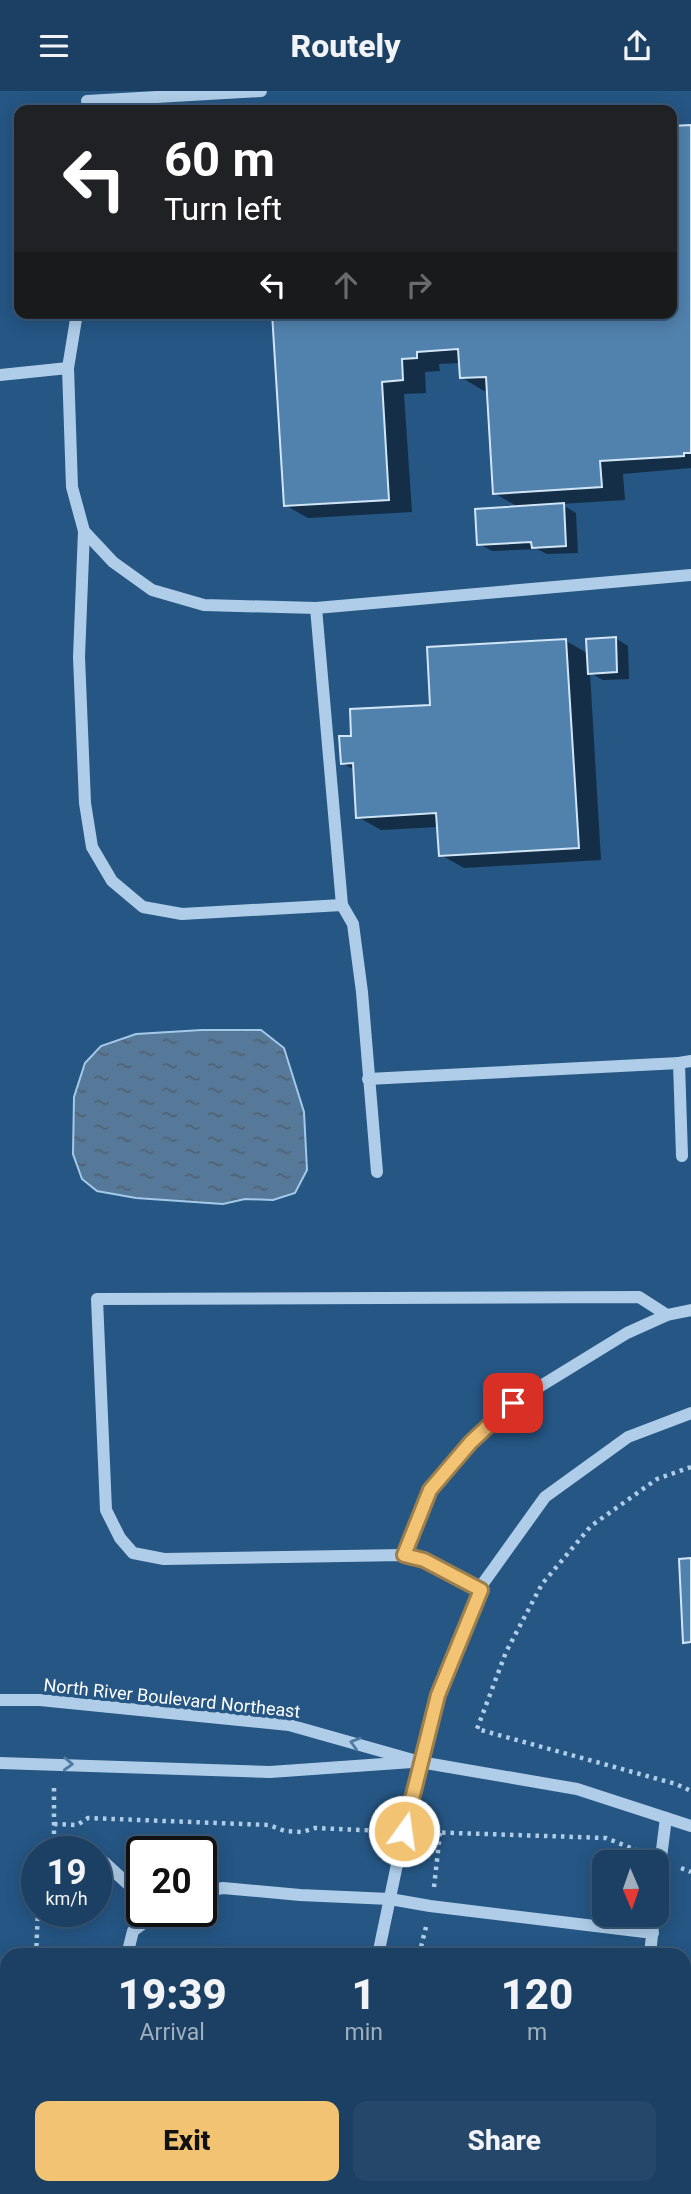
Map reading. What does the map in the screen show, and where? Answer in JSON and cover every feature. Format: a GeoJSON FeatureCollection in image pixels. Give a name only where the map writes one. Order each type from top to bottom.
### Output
{"type":"FeatureCollection","features":[{"type":"Feature","properties":{"kind":"street"},"geometry":{"type":"LineString","coordinates":[[87,101],[261,91]]}},
{"type":"Feature","properties":{"kind":"street"},"geometry":{"type":"LineString","coordinates":[[76,319],[68,368],[72,487],[84,531],[79,657],[85,803],[92,846],[113,881],[143,907],[182,914],[342,905]]}},
{"type":"Feature","properties":{"kind":"street"},"geometry":{"type":"LineString","coordinates":[[0,375],[68,368]]}},
{"type":"Feature","properties":{"kind":"street"},"geometry":{"type":"LineString","coordinates":[[84,531],[113,562],[152,590],[204,605],[316,608],[691,575]]}},
{"type":"Feature","properties":{"kind":"street"},"geometry":{"type":"LineString","coordinates":[[316,608],[342,905],[353,924],[362,992],[377,1172]]}},
{"type":"Feature","properties":{"kind":"street"},"geometry":{"type":"LineString","coordinates":[[368,1079],[685,1062],[682,1156]]}},
{"type":"Feature","properties":{"kind":"street"},"geometry":{"type":"LineString","coordinates":[[481,1590],[424,1560],[404,1555],[164,1559],[133,1553],[120,1538],[106,1510],[97,1299],[639,1297],[667,1315]]}},
{"type":"Feature","properties":{"kind":"street"},"geometry":{"type":"LineString","coordinates":[[404,1555],[430,1490],[480,1434],[513,1403],[627,1333],[667,1315],[691,1310]]}},
{"type":"Feature","properties":{"kind":"street"},"geometry":{"type":"LineString","coordinates":[[380,1948],[404,1831],[438,1695],[484,1582],[545,1497],[628,1437],[691,1413]]}},
{"type":"Feature","properties":{"kind":"street","name":"North River Boulevard Northeast"},"geometry":{"type":"LineString","coordinates":[[0,1700],[40,1700],[289,1725],[420,1762],[577,1789],[691,1826]]}},
{"type":"Feature","properties":{"kind":"street","name":"North River Boulevard Northeast"},"geometry":{"type":"LineString","coordinates":[[0,1763],[270,1772],[420,1762]]}},
{"type":"Feature","properties":{"kind":"street"},"geometry":{"type":"LineString","coordinates":[[661,1850],[666,1818]]}},
{"type":"Feature","properties":{"kind":"street"},"geometry":{"type":"LineString","coordinates":[[112,1869],[126,1882]]}},
{"type":"Feature","properties":{"kind":"street"},"geometry":{"type":"LineString","coordinates":[[217,1889],[390,1899],[653,1933]]}},
{"type":"Feature","properties":{"kind":"street"},"geometry":{"type":"LineString","coordinates":[[129,1948],[133,1931],[138,1927]]}},
{"type":"Feature","properties":{"kind":"street"},"geometry":{"type":"LineString","coordinates":[[651,1948],[653,1927]]}},
{"type":"Feature","properties":{"kind":"path"},"geometry":{"type":"LineString","coordinates":[[691,1467],[657,1479],[591,1526],[541,1584],[506,1652],[477,1729],[691,1791]]}},
{"type":"Feature","properties":{"kind":"path"},"geometry":{"type":"LineString","coordinates":[[54,1764],[54,1836]]}},
{"type":"Feature","properties":{"kind":"path"},"geometry":{"type":"LineString","coordinates":[[54,1824],[77,1825],[88,1818],[269,1825],[294,1832],[316,1828],[606,1838],[635,1850]]}},
{"type":"Feature","properties":{"kind":"path"},"geometry":{"type":"LineString","coordinates":[[669,1863],[691,1872]]}},
{"type":"Feature","properties":{"kind":"path"},"geometry":{"type":"LineString","coordinates":[[36,1948],[37,1927]]}},
{"type":"Feature","properties":{"kind":"water"},"geometry":{"type":"Polygon","coordinates":[[[261,1030],[284,1048],[304,1112],[307,1170],[295,1193],[273,1200],[245,1199],[223,1204],[136,1198],[97,1191],[82,1179],[73,1154],[74,1097],[85,1063],[101,1046],[136,1034],[261,1030]]]}},
{"type":"Feature","properties":{"kind":"building"},"geometry":{"type":"Polygon","coordinates":[[[691,125],[691,453],[684,453],[684,456],[600,461],[602,487],[493,494],[486,377],[460,378],[458,349],[417,352],[417,358],[402,359],[403,380],[382,382],[389,500],[284,506],[272,319],[677,319],[677,126],[691,125]]]}},
{"type":"Feature","properties":{"kind":"building"},"geometry":{"type":"Polygon","coordinates":[[[564,503],[566,546],[532,548],[531,542],[477,545],[475,509],[564,503]]]}},
{"type":"Feature","properties":{"kind":"building"},"geometry":{"type":"Polygon","coordinates":[[[616,637],[617,672],[588,674],[586,639],[616,637]]]}},
{"type":"Feature","properties":{"kind":"building"},"geometry":{"type":"Polygon","coordinates":[[[566,639],[579,848],[439,856],[436,813],[356,818],[353,763],[341,764],[339,736],[351,736],[350,709],[430,705],[427,647],[566,639]]]}},
{"type":"Feature","properties":{"kind":"building"},"geometry":{"type":"Polygon","coordinates":[[[691,1558],[691,1642],[683,1643],[679,1559],[691,1558]]]}},
{"type":"Feature","properties":{"kind":"route"},"geometry":{"type":"LineString","coordinates":[[404,1831],[438,1695],[481,1590],[424,1560],[404,1555],[430,1490],[471,1442],[513,1403]]}}]}
